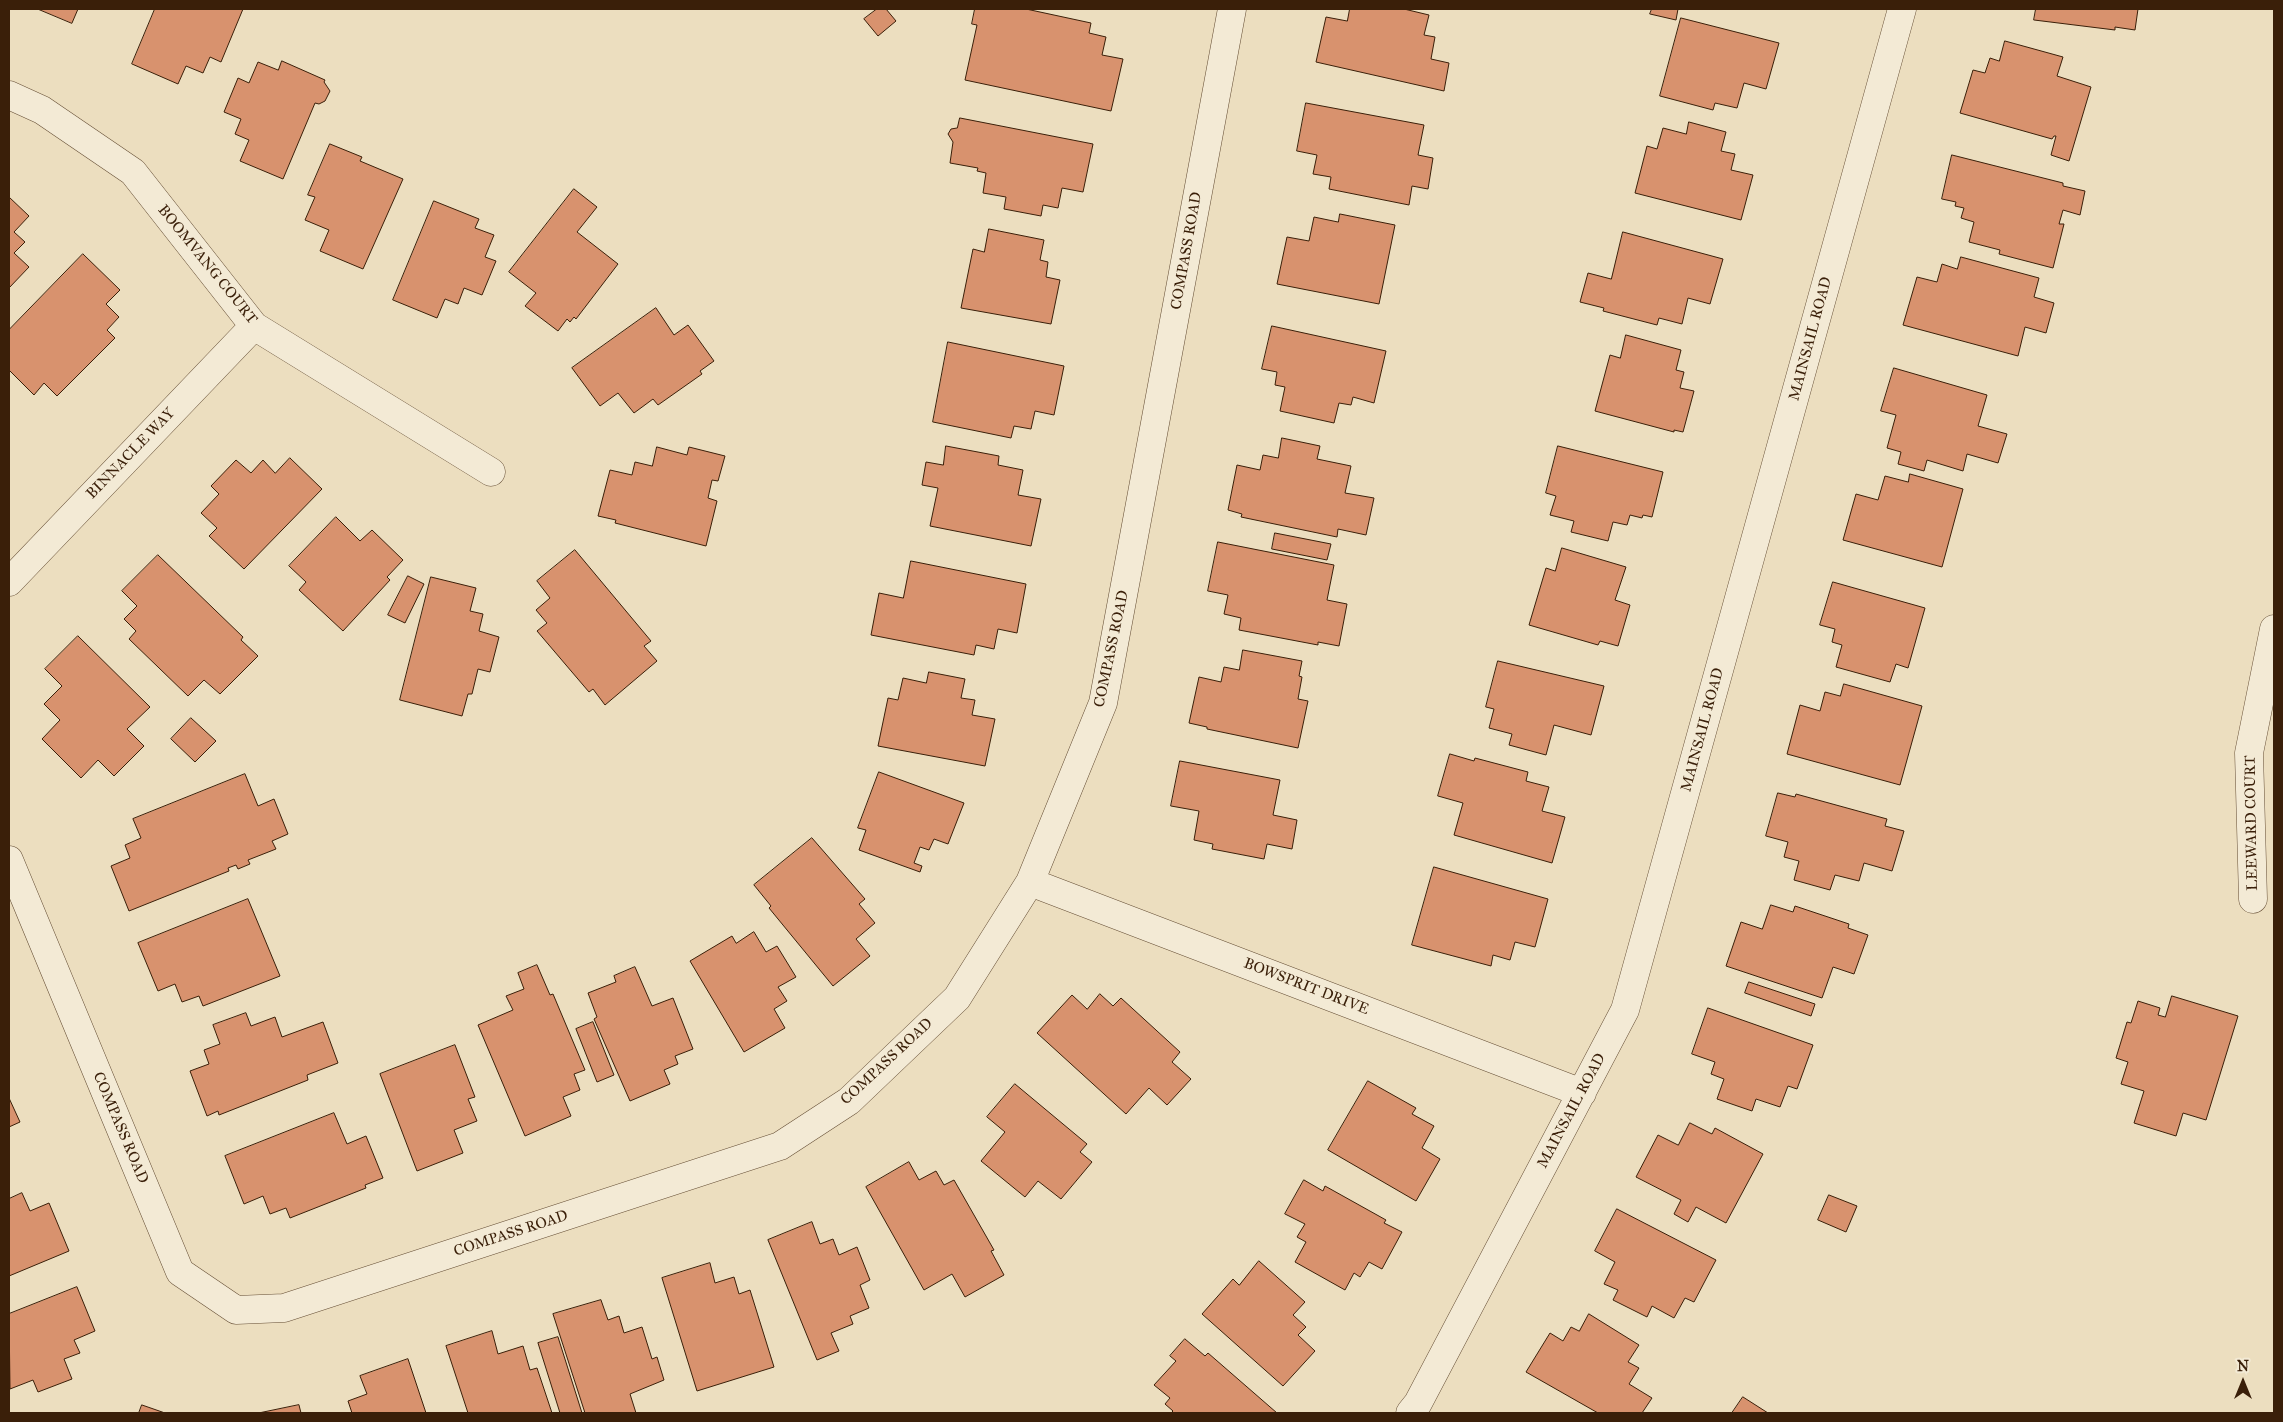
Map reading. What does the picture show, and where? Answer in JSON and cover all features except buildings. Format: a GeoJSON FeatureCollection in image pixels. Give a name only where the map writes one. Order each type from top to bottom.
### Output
{"type":"FeatureCollection","features":[{"type":"Feature","properties":{"kind":"street","name":"COMPASS ROAD"},"geometry":{"type":"LineString","coordinates":[[9,860],[180,1272],[236,1310],[284,1308],[780,1146],[849,1101],[957,998],[1030,882],[1103,702],[1232,9]]}},
{"type":"Feature","properties":{"kind":"street","name":"MAINSAIL ROAD"},"geometry":{"type":"LineString","coordinates":[[1410,1413],[1418,1403],[1625,1010],[1902,9]]}},
{"type":"Feature","properties":{"kind":"street","name":"BOOMVANG COURT"},"geometry":{"type":"LineString","coordinates":[[9,95],[42,110],[133,172],[254,326],[491,472]]}},
{"type":"Feature","properties":{"kind":"street","name":"BINNACLE WAY"},"geometry":{"type":"LineString","coordinates":[[9,582],[254,326]]}},
{"type":"Feature","properties":{"kind":"street","name":"LEEWARD COURT"},"geometry":{"type":"LineString","coordinates":[[2253,899],[2249,753],[2274,629]]}},
{"type":"Feature","properties":{"kind":"street","name":"BOWSPRIT DRIVE"},"geometry":{"type":"LineString","coordinates":[[1030,882],[1582,1092]]}}]}
